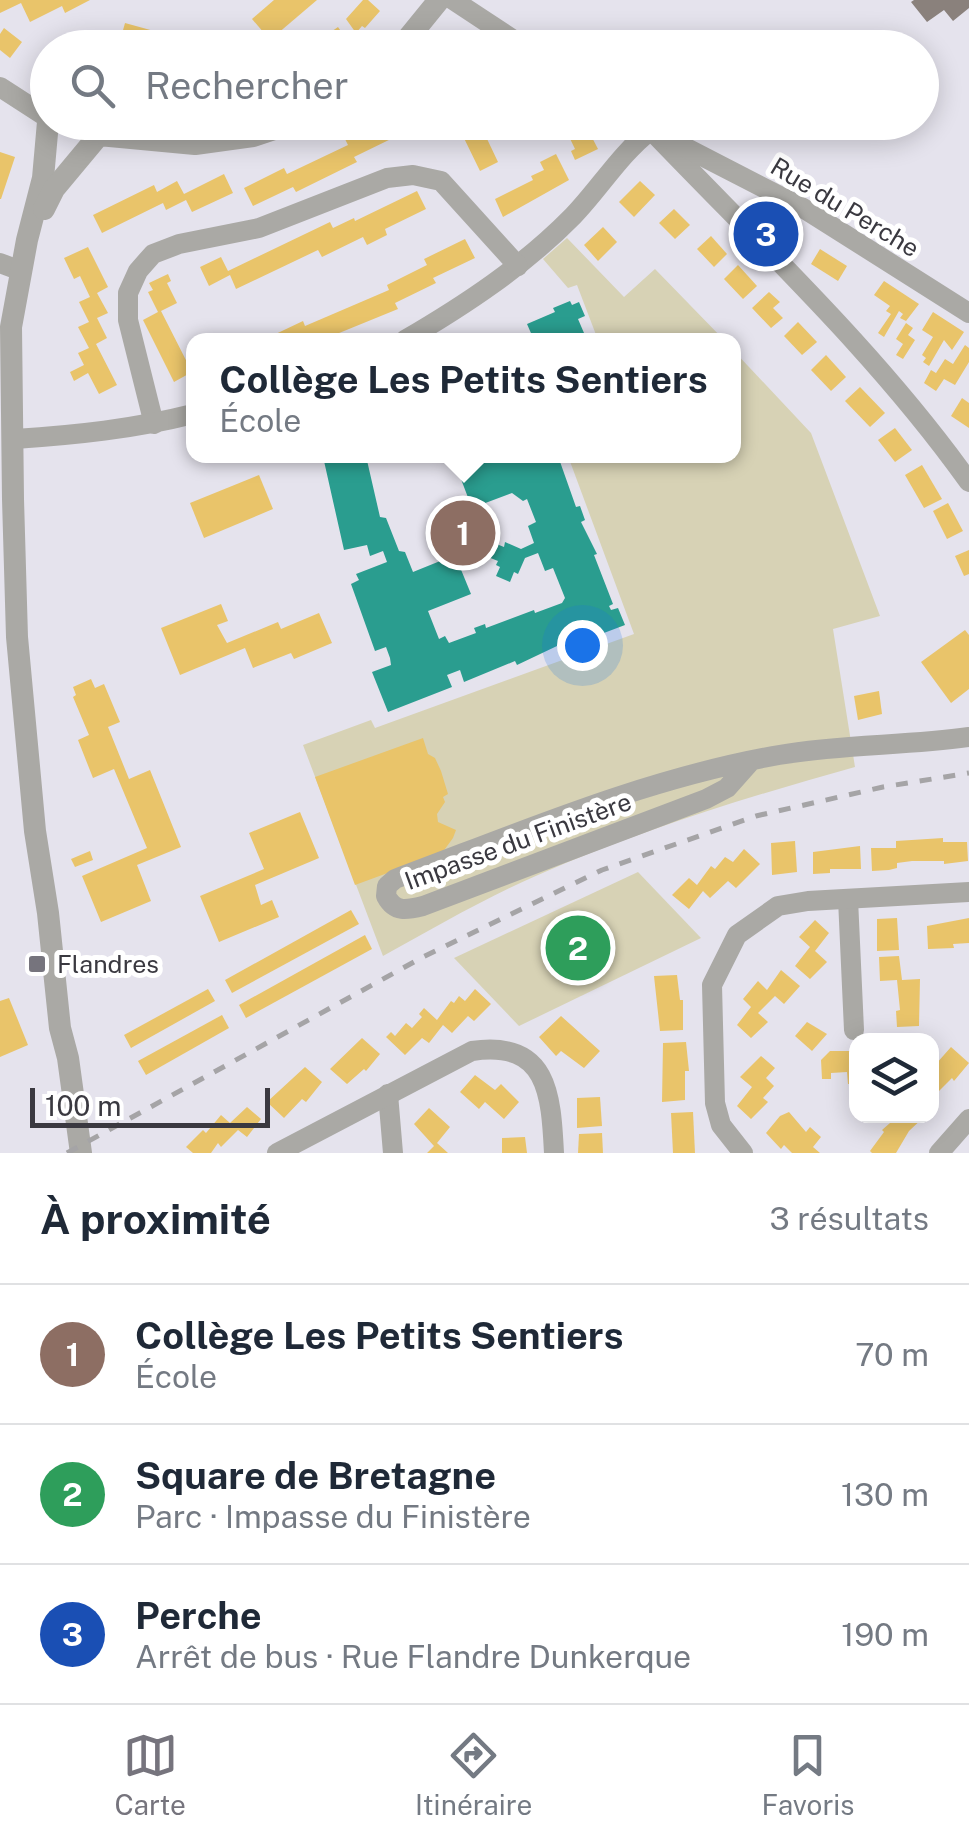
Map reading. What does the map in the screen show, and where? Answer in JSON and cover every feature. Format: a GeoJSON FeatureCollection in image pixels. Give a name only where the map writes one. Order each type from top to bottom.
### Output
{"type":"FeatureCollection","features":[{"type":"Feature","properties":{"kind":"street"},"geometry":{"type":"LineString","coordinates":[[415,30],[439,0]]}},
{"type":"Feature","properties":{"kind":"street"},"geometry":{"type":"LineString","coordinates":[[453,0],[499,30]]}},
{"type":"Feature","properties":{"kind":"street"},"geometry":{"type":"LineString","coordinates":[[0,87],[30,108]]}},
{"type":"Feature","properties":{"kind":"street"},"geometry":{"type":"LineString","coordinates":[[27,240],[43,178],[46,140]]}},
{"type":"Feature","properties":{"kind":"street"},"geometry":{"type":"LineString","coordinates":[[81,1153],[60,1028],[48,913],[8,637],[14,439],[11,267],[54,189],[96,140]]}},
{"type":"Feature","properties":{"kind":"street"},"geometry":{"type":"LineString","coordinates":[[153,140],[195,144],[224,140]]}},
{"type":"Feature","properties":{"kind":"street"},"geometry":{"type":"LineString","coordinates":[[417,333],[518,266],[574,215],[635,140]]}},
{"type":"Feature","properties":{"kind":"street"},"geometry":{"type":"LineString","coordinates":[[659,140],[886,374],[969,482]]}},
{"type":"Feature","properties":{"kind":"street","name":"Rue du Perche"},"geometry":{"type":"LineString","coordinates":[[672,140],[802,208],[969,313]]}},
{"type":"Feature","properties":{"kind":"street"},"geometry":{"type":"LineString","coordinates":[[154,424],[128,320],[128,293],[138,271],[153,254],[179,244],[259,228],[387,178],[413,175],[440,181],[518,266]]}},
{"type":"Feature","properties":{"kind":"street"},"geometry":{"type":"LineString","coordinates":[[14,439],[81,434],[186,416]]}},
{"type":"Feature","properties":{"kind":"street","name":"Impasse du Finistère"},"geometry":{"type":"LineString","coordinates":[[751,761],[727,788],[706,799],[423,906],[406,911],[396,908],[386,896],[387,886],[395,880],[594,804],[684,775],[751,761],[832,746],[969,738]]}},
{"type":"Feature","properties":{"kind":"street"},"geometry":{"type":"LineString","coordinates":[[743,1153],[721,1125],[714,1103],[712,985],[737,934],[778,906],[969,892]]}},
{"type":"Feature","properties":{"kind":"street"},"geometry":{"type":"LineString","coordinates":[[848,899],[854,1030]]}},
{"type":"Feature","properties":{"kind":"street"},"geometry":{"type":"LineString","coordinates":[[60,1028],[56,1055],[68,1153]]}},
{"type":"Feature","properties":{"kind":"street"},"geometry":{"type":"LineString","coordinates":[[277,1153],[472,1051],[498,1047],[525,1057],[543,1077],[551,1103],[554,1153]]}},
{"type":"Feature","properties":{"kind":"street"},"geometry":{"type":"LineString","coordinates":[[388,1094],[393,1153]]}},
{"type":"Feature","properties":{"kind":"street"},"geometry":{"type":"LineString","coordinates":[[939,1153],[969,1119]]}},
{"type":"Feature","properties":{"kind":"shaded area"},"geometry":{"type":"Polygon","coordinates":[[[567,238],[624,297],[655,269],[717,333],[595,333],[577,285],[568,288],[543,259],[567,238]]]}},
{"type":"Feature","properties":{"kind":"shaded area"},"geometry":{"type":"Polygon","coordinates":[[[741,359],[811,433],[880,616],[833,629],[855,767],[616,843],[499,893],[383,956],[303,745],[371,720],[375,728],[634,634],[571,463],[741,463],[741,359]]]}},
{"type":"Feature","properties":{"kind":"shaded area"},"geometry":{"type":"Polygon","coordinates":[[[638,872],[701,938],[519,1026],[454,958],[638,872]]]}},
{"type":"Feature","properties":{"kind":"building: Logements"},"geometry":{"type":"Polygon","coordinates":[[[0,0],[90,0],[65,13],[62,6],[30,22],[21,3],[0,13],[0,0]]]}},
{"type":"Feature","properties":{"kind":"building: Logements"},"geometry":{"type":"Polygon","coordinates":[[[274,0],[317,0],[282,30],[261,30],[252,19],[274,0]]]}},
{"type":"Feature","properties":{"kind":"building: Logements"},"geometry":{"type":"Polygon","coordinates":[[[363,0],[380,11],[359,30],[354,30],[346,19],[363,0]]]}},
{"type":"Feature","properties":{"kind":"building: Logements"},"geometry":{"type":"Polygon","coordinates":[[[125,23],[150,30],[123,30],[125,23]]]}},
{"type":"Feature","properties":{"kind":"building: Logements"},"geometry":{"type":"Polygon","coordinates":[[[4,28],[22,42],[10,58],[0,50],[4,28]]]}},
{"type":"Feature","properties":{"kind":"building: Logements"},"geometry":{"type":"Polygon","coordinates":[[[346,140],[389,140],[354,157],[357,162],[296,192],[293,187],[253,206],[244,188],[284,168],[287,174],[348,145],[346,140]]]}},
{"type":"Feature","properties":{"kind":"building: Logements"},"geometry":{"type":"Polygon","coordinates":[[[465,140],[488,140],[498,162],[480,171],[465,140]]]}},
{"type":"Feature","properties":{"kind":"building: Logements"},"geometry":{"type":"Polygon","coordinates":[[[571,140],[593,140],[598,149],[575,160],[571,151],[575,149],[571,140]]]}},
{"type":"Feature","properties":{"kind":"building: Logements"},"geometry":{"type":"Polygon","coordinates":[[[0,152],[15,157],[1,199],[0,199],[0,152]]]}},
{"type":"Feature","properties":{"kind":"building: Logements"},"geometry":{"type":"Polygon","coordinates":[[[556,154],[569,180],[503,217],[495,199],[533,180],[531,176],[544,170],[540,162],[556,154]]]}},
{"type":"Feature","properties":{"kind":"building: Logements"},"geometry":{"type":"Polygon","coordinates":[[[224,174],[233,193],[192,212],[186,200],[166,210],[163,203],[102,233],[93,215],[154,185],[157,192],[177,181],[184,194],[224,174]]]}},
{"type":"Feature","properties":{"kind":"building: Logements"},"geometry":{"type":"Polygon","coordinates":[[[640,181],[655,195],[634,217],[619,202],[640,181]]]}},
{"type":"Feature","properties":{"kind":"building: Logements"},"geometry":{"type":"Polygon","coordinates":[[[417,191],[426,209],[385,229],[387,235],[367,245],[363,237],[322,257],[318,250],[236,289],[230,275],[209,286],[200,267],[221,257],[228,271],[330,222],[333,228],[354,218],[355,221],[417,191]]]}},
{"type":"Feature","properties":{"kind":"building: Logements"},"geometry":{"type":"Polygon","coordinates":[[[674,209],[690,225],[675,239],[659,223],[674,209]]]}},
{"type":"Feature","properties":{"kind":"building: Logements"},"geometry":{"type":"Polygon","coordinates":[[[603,227],[617,242],[598,261],[584,245],[603,227]]]}},
{"type":"Feature","properties":{"kind":"building: Logements"},"geometry":{"type":"Polygon","coordinates":[[[711,236],[727,254],[714,267],[697,249],[711,236]]]}},
{"type":"Feature","properties":{"kind":"building: Logements"},"geometry":{"type":"Polygon","coordinates":[[[465,239],[475,258],[433,278],[436,283],[395,303],[398,309],[339,333],[278,333],[303,321],[305,326],[389,290],[387,285],[427,265],[424,259],[465,239]]]}},
{"type":"Feature","properties":{"kind":"building: Logements"},"geometry":{"type":"Polygon","coordinates":[[[88,247],[108,287],[97,293],[108,313],[97,318],[107,338],[96,344],[117,385],[99,394],[88,373],[74,381],[70,372],[84,365],[78,353],[89,348],[78,327],[89,322],[79,302],[90,297],[80,276],[74,279],[64,258],[88,247]]]}},
{"type":"Feature","properties":{"kind":"building: Logements"},"geometry":{"type":"Polygon","coordinates":[[[820,249],[847,266],[838,281],[811,264],[820,249]]]}},
{"type":"Feature","properties":{"kind":"building: Logements"},"geometry":{"type":"Polygon","coordinates":[[[738,265],[757,286],[743,299],[724,279],[738,265]]]}},
{"type":"Feature","properties":{"kind":"building: Logements"},"geometry":{"type":"Polygon","coordinates":[[[168,274],[171,281],[167,283],[177,303],[161,311],[186,360],[186,375],[174,382],[143,320],[158,312],[148,292],[153,290],[149,283],[168,274]]]}},
{"type":"Feature","properties":{"kind":"building: Logements"},"geometry":{"type":"Polygon","coordinates":[[[884,281],[919,304],[906,321],[900,318],[903,314],[899,311],[884,337],[878,333],[891,314],[886,311],[890,306],[874,295],[884,281]]]}},
{"type":"Feature","properties":{"kind":"building: Logements"},"geometry":{"type":"Polygon","coordinates":[[[769,292],[780,302],[773,308],[783,318],[771,328],[752,308],[769,292]]]}},
{"type":"Feature","properties":{"kind":"building: Logements"},"geometry":{"type":"Polygon","coordinates":[[[933,312],[964,332],[952,350],[944,340],[929,366],[922,355],[933,337],[922,330],[933,312]]]}},
{"type":"Feature","properties":{"kind":"building: Logements"},"geometry":{"type":"Polygon","coordinates":[[[798,322],[817,342],[802,355],[784,336],[798,322]]]}},
{"type":"Feature","properties":{"kind":"building: Logements"},"geometry":{"type":"Polygon","coordinates":[[[906,323],[913,328],[908,335],[915,340],[903,359],[896,355],[903,344],[896,339],[906,323]]]}},
{"type":"Feature","properties":{"kind":"building: Logements"},"geometry":{"type":"Polygon","coordinates":[[[965,345],[969,348],[969,362],[955,385],[944,379],[936,391],[924,383],[931,370],[936,373],[945,359],[953,364],[965,345]]]}},
{"type":"Feature","properties":{"kind":"building: Logements"},"geometry":{"type":"Polygon","coordinates":[[[826,355],[846,377],[831,391],[811,370],[826,355]]]}},
{"type":"Feature","properties":{"kind":"building: Logements"},"geometry":{"type":"Polygon","coordinates":[[[860,387],[885,413],[870,427],[845,401],[860,387]]]}},
{"type":"Feature","properties":{"kind":"building: Logements"},"geometry":{"type":"Polygon","coordinates":[[[962,398],[969,403],[969,428],[951,416],[962,398]]]}},
{"type":"Feature","properties":{"kind":"building: Logements"},"geometry":{"type":"Polygon","coordinates":[[[895,428],[912,450],[895,462],[878,440],[895,428]]]}},
{"type":"Feature","properties":{"kind":"building: Logements"},"geometry":{"type":"Polygon","coordinates":[[[922,465],[942,499],[924,508],[905,475],[922,465]]]}},
{"type":"Feature","properties":{"kind":"building: Logements"},"geometry":{"type":"Polygon","coordinates":[[[259,475],[273,509],[204,538],[190,503],[259,475]]]}},
{"type":"Feature","properties":{"kind":"building: Logements"},"geometry":{"type":"Polygon","coordinates":[[[948,503],[963,531],[947,539],[933,511],[948,503]]]}},
{"type":"Feature","properties":{"kind":"building: Logements"},"geometry":{"type":"Polygon","coordinates":[[[969,550],[969,574],[964,576],[955,556],[969,550]]]}},
{"type":"Feature","properties":{"kind":"building: Logements"},"geometry":{"type":"Polygon","coordinates":[[[221,604],[228,621],[217,625],[227,643],[278,622],[281,629],[319,613],[332,643],[294,659],[291,653],[253,668],[245,648],[180,675],[161,628],[221,604]]]}},
{"type":"Feature","properties":{"kind":"building: Logements"},"geometry":{"type":"Polygon","coordinates":[[[965,630],[969,635],[969,689],[951,703],[921,662],[965,630]]]}},
{"type":"Feature","properties":{"kind":"building: Logements"},"geometry":{"type":"Polygon","coordinates":[[[91,679],[95,688],[104,684],[120,722],[108,727],[129,779],[150,770],[181,847],[137,865],[151,901],[101,922],[82,876],[147,848],[114,769],[93,778],[78,740],[89,735],[73,697],[73,687],[91,679]]]}},
{"type":"Feature","properties":{"kind":"building: Logements"},"geometry":{"type":"Polygon","coordinates":[[[879,691],[882,714],[858,720],[854,696],[879,691]]]}},
{"type":"Feature","properties":{"kind":"building: Logements"},"geometry":{"type":"Polygon","coordinates":[[[423,738],[448,794],[443,797],[438,822],[456,830],[453,838],[442,853],[355,885],[315,777],[423,738]]]}},
{"type":"Feature","properties":{"kind":"building: Logements"},"geometry":{"type":"Polygon","coordinates":[[[300,812],[319,858],[255,885],[261,905],[272,900],[279,917],[219,942],[200,896],[264,869],[249,833],[300,812]]]}},
{"type":"Feature","properties":{"kind":"building: Logements"},"geometry":{"type":"Polygon","coordinates":[[[943,838],[943,842],[967,842],[968,861],[912,861],[897,863],[897,868],[889,870],[872,871],[871,848],[896,848],[896,841],[943,838]]]}},
{"type":"Feature","properties":{"kind":"building: Logements"},"geometry":{"type":"Polygon","coordinates":[[[795,841],[797,872],[772,875],[771,843],[795,841]]]}},
{"type":"Feature","properties":{"kind":"building: Logements"},"geometry":{"type":"Polygon","coordinates":[[[860,846],[861,869],[830,869],[830,873],[813,874],[813,852],[860,846]]]}},
{"type":"Feature","properties":{"kind":"building: Logements"},"geometry":{"type":"Polygon","coordinates":[[[744,849],[760,864],[736,888],[728,881],[710,898],[703,891],[689,909],[672,895],[689,878],[697,885],[711,866],[715,869],[725,857],[733,862],[744,849]]]}},
{"type":"Feature","properties":{"kind":"building: Logements"},"geometry":{"type":"Polygon","coordinates":[[[90,851],[93,860],[75,867],[71,859],[90,851]]]}},
{"type":"Feature","properties":{"kind":"building: Logements"},"geometry":{"type":"Polygon","coordinates":[[[351,910],[359,924],[232,993],[225,980],[351,910]]]}},
{"type":"Feature","properties":{"kind":"building: Logements"},"geometry":{"type":"Polygon","coordinates":[[[897,918],[899,950],[877,951],[877,919],[897,918]]]}},
{"type":"Feature","properties":{"kind":"building: Logements"},"geometry":{"type":"Polygon","coordinates":[[[969,918],[969,943],[928,949],[927,926],[969,918]]]}},
{"type":"Feature","properties":{"kind":"building: Logements"},"geometry":{"type":"Polygon","coordinates":[[[815,920],[829,933],[815,951],[827,962],[810,979],[795,966],[810,947],[799,937],[815,920]]]}},
{"type":"Feature","properties":{"kind":"building: Logements"},"geometry":{"type":"Polygon","coordinates":[[[365,935],[372,949],[246,1018],[239,1005],[365,935]]]}},
{"type":"Feature","properties":{"kind":"building: Logements"},"geometry":{"type":"Polygon","coordinates":[[[899,956],[902,980],[920,979],[919,1026],[897,1027],[897,980],[880,981],[879,957],[899,956]]]}},
{"type":"Feature","properties":{"kind":"building: Logements"},"geometry":{"type":"Polygon","coordinates":[[[781,970],[800,986],[784,1004],[775,996],[758,1013],[768,1022],[751,1038],[737,1025],[751,1007],[743,999],[758,981],[767,990],[781,970]]]}},
{"type":"Feature","properties":{"kind":"building: Logements"},"geometry":{"type":"Polygon","coordinates":[[[677,975],[683,1000],[683,1030],[660,1031],[654,976],[677,975]]]}},
{"type":"Feature","properties":{"kind":"building: Logements"},"geometry":{"type":"Polygon","coordinates":[[[208,989],[215,1001],[131,1048],[124,1035],[208,989]]]}},
{"type":"Feature","properties":{"kind":"building: Logements"},"geometry":{"type":"Polygon","coordinates":[[[475,989],[491,1004],[474,1021],[468,1016],[452,1033],[443,1025],[429,1043],[422,1038],[405,1055],[386,1037],[391,1032],[395,1036],[406,1023],[412,1028],[424,1008],[437,1020],[451,1001],[454,1003],[459,996],[465,1001],[475,989]]]}},
{"type":"Feature","properties":{"kind":"building: Logements"},"geometry":{"type":"Polygon","coordinates":[[[9,998],[28,1045],[0,1057],[0,1001],[9,998]]]}},
{"type":"Feature","properties":{"kind":"building: Logements"},"geometry":{"type":"Polygon","coordinates":[[[222,1015],[229,1028],[146,1075],[138,1061],[222,1015]]]}},
{"type":"Feature","properties":{"kind":"building: Logements"},"geometry":{"type":"Polygon","coordinates":[[[561,1016],[600,1051],[584,1068],[561,1051],[556,1056],[539,1037],[561,1016]]]}},
{"type":"Feature","properties":{"kind":"building: Logements"},"geometry":{"type":"Polygon","coordinates":[[[807,1022],[827,1034],[812,1051],[795,1036],[807,1022]]]}},
{"type":"Feature","properties":{"kind":"building: Logements"},"geometry":{"type":"Polygon","coordinates":[[[362,1038],[380,1054],[366,1071],[347,1084],[330,1069],[362,1038]]]}},
{"type":"Feature","properties":{"kind":"building: Logements"},"geometry":{"type":"Polygon","coordinates":[[[686,1042],[689,1071],[685,1071],[685,1100],[662,1102],[663,1043],[686,1042]]]}},
{"type":"Feature","properties":{"kind":"building: Logements"},"geometry":{"type":"Polygon","coordinates":[[[951,1047],[969,1063],[939,1091],[939,1061],[951,1047]]]}},
{"type":"Feature","properties":{"kind":"building: Logements"},"geometry":{"type":"Polygon","coordinates":[[[830,1051],[849,1051],[849,1084],[847,1072],[831,1073],[831,1079],[822,1079],[821,1060],[830,1051]]]}},
{"type":"Feature","properties":{"kind":"building: Logements"},"geometry":{"type":"Polygon","coordinates":[[[761,1056],[775,1068],[766,1078],[774,1086],[763,1098],[768,1102],[751,1119],[737,1106],[752,1087],[740,1077],[761,1056]]]}},
{"type":"Feature","properties":{"kind":"building: Logements"},"geometry":{"type":"Polygon","coordinates":[[[305,1067],[322,1082],[306,1102],[302,1099],[284,1118],[267,1102],[305,1067]]]}},
{"type":"Feature","properties":{"kind":"building: Logements"},"geometry":{"type":"Polygon","coordinates":[[[475,1075],[495,1090],[501,1084],[519,1102],[504,1119],[485,1102],[479,1109],[460,1092],[475,1075]]]}},
{"type":"Feature","properties":{"kind":"building: Logements"},"geometry":{"type":"Polygon","coordinates":[[[600,1097],[602,1126],[577,1128],[577,1098],[600,1097]]]}},
{"type":"Feature","properties":{"kind":"building: Logements"},"geometry":{"type":"Polygon","coordinates":[[[247,1107],[261,1119],[247,1137],[238,1130],[221,1147],[218,1143],[211,1153],[193,1153],[186,1147],[203,1130],[206,1133],[221,1115],[230,1123],[247,1107]]]}},
{"type":"Feature","properties":{"kind":"building: Logements"},"geometry":{"type":"Polygon","coordinates":[[[429,1108],[450,1127],[437,1143],[448,1153],[427,1153],[434,1146],[414,1124],[429,1108]]]}},
{"type":"Feature","properties":{"kind":"building: Logements"},"geometry":{"type":"Polygon","coordinates":[[[693,1112],[695,1153],[673,1153],[671,1113],[693,1112]]]}},
{"type":"Feature","properties":{"kind":"building: Logements"},"geometry":{"type":"Polygon","coordinates":[[[789,1112],[806,1132],[810,1127],[821,1137],[813,1147],[820,1153],[792,1153],[784,1145],[781,1149],[766,1133],[780,1116],[789,1112]]]}},
{"type":"Feature","properties":{"kind":"building: Logements"},"geometry":{"type":"Polygon","coordinates":[[[890,1123],[918,1123],[896,1153],[870,1151],[890,1123]]]}},
{"type":"Feature","properties":{"kind":"building: Logements"},"geometry":{"type":"Polygon","coordinates":[[[602,1133],[603,1153],[578,1153],[579,1134],[602,1133]]]}},
{"type":"Feature","properties":{"kind":"building: Logements"},"geometry":{"type":"Polygon","coordinates":[[[525,1137],[527,1153],[502,1153],[502,1138],[525,1137]]]}},
{"type":"Feature","properties":{"kind":"building: Écoles"},"geometry":{"type":"Polygon","coordinates":[[[579,302],[585,316],[578,319],[584,333],[531,333],[527,324],[555,312],[553,308],[579,302]]]}},
{"type":"Feature","properties":{"kind":"building: Écoles"},"geometry":{"type":"Polygon","coordinates":[[[324,463],[368,463],[380,517],[386,518],[399,551],[405,552],[413,572],[455,555],[471,594],[428,611],[439,639],[445,636],[449,643],[476,633],[474,628],[485,624],[486,628],[562,603],[565,598],[553,568],[545,571],[538,553],[525,558],[510,582],[496,576],[498,561],[488,557],[494,543],[504,547],[505,542],[521,549],[534,543],[528,526],[536,522],[527,499],[523,501],[512,493],[472,508],[456,466],[560,463],[597,554],[594,555],[613,604],[609,606],[611,610],[618,608],[625,625],[464,682],[460,670],[447,675],[452,687],[388,712],[372,672],[391,665],[390,658],[386,647],[375,651],[351,584],[359,580],[356,574],[387,562],[383,551],[370,556],[367,545],[344,550],[324,463]]]}},
{"type":"Feature","properties":{"kind":"building: Industrie"},"geometry":{"type":"Polygon","coordinates":[[[969,0],[969,8],[953,21],[944,10],[927,22],[911,2],[969,0]]]}},
{"type":"Feature","properties":{"kind":"railway"},"geometry":{"type":"LineString","coordinates":[[67,1153],[423,957],[602,870],[756,816],[883,787],[969,773]]}},
{"type":"Feature","properties":{"kind":"place","name":"Perche"},"geometry":{"type":"Point","coordinates":[766,234]}},
{"type":"Feature","properties":{"kind":"place","name":"Collège Les Petits Sentiers"},"geometry":{"type":"Point","coordinates":[463,533]}},
{"type":"Feature","properties":{"kind":"place","name":"Square de Bretagne"},"geometry":{"type":"Point","coordinates":[578,948]}},
{"type":"Feature","properties":{"kind":"place","name":"Flandres"},"geometry":{"type":"Point","coordinates":[37,964]}}]}
